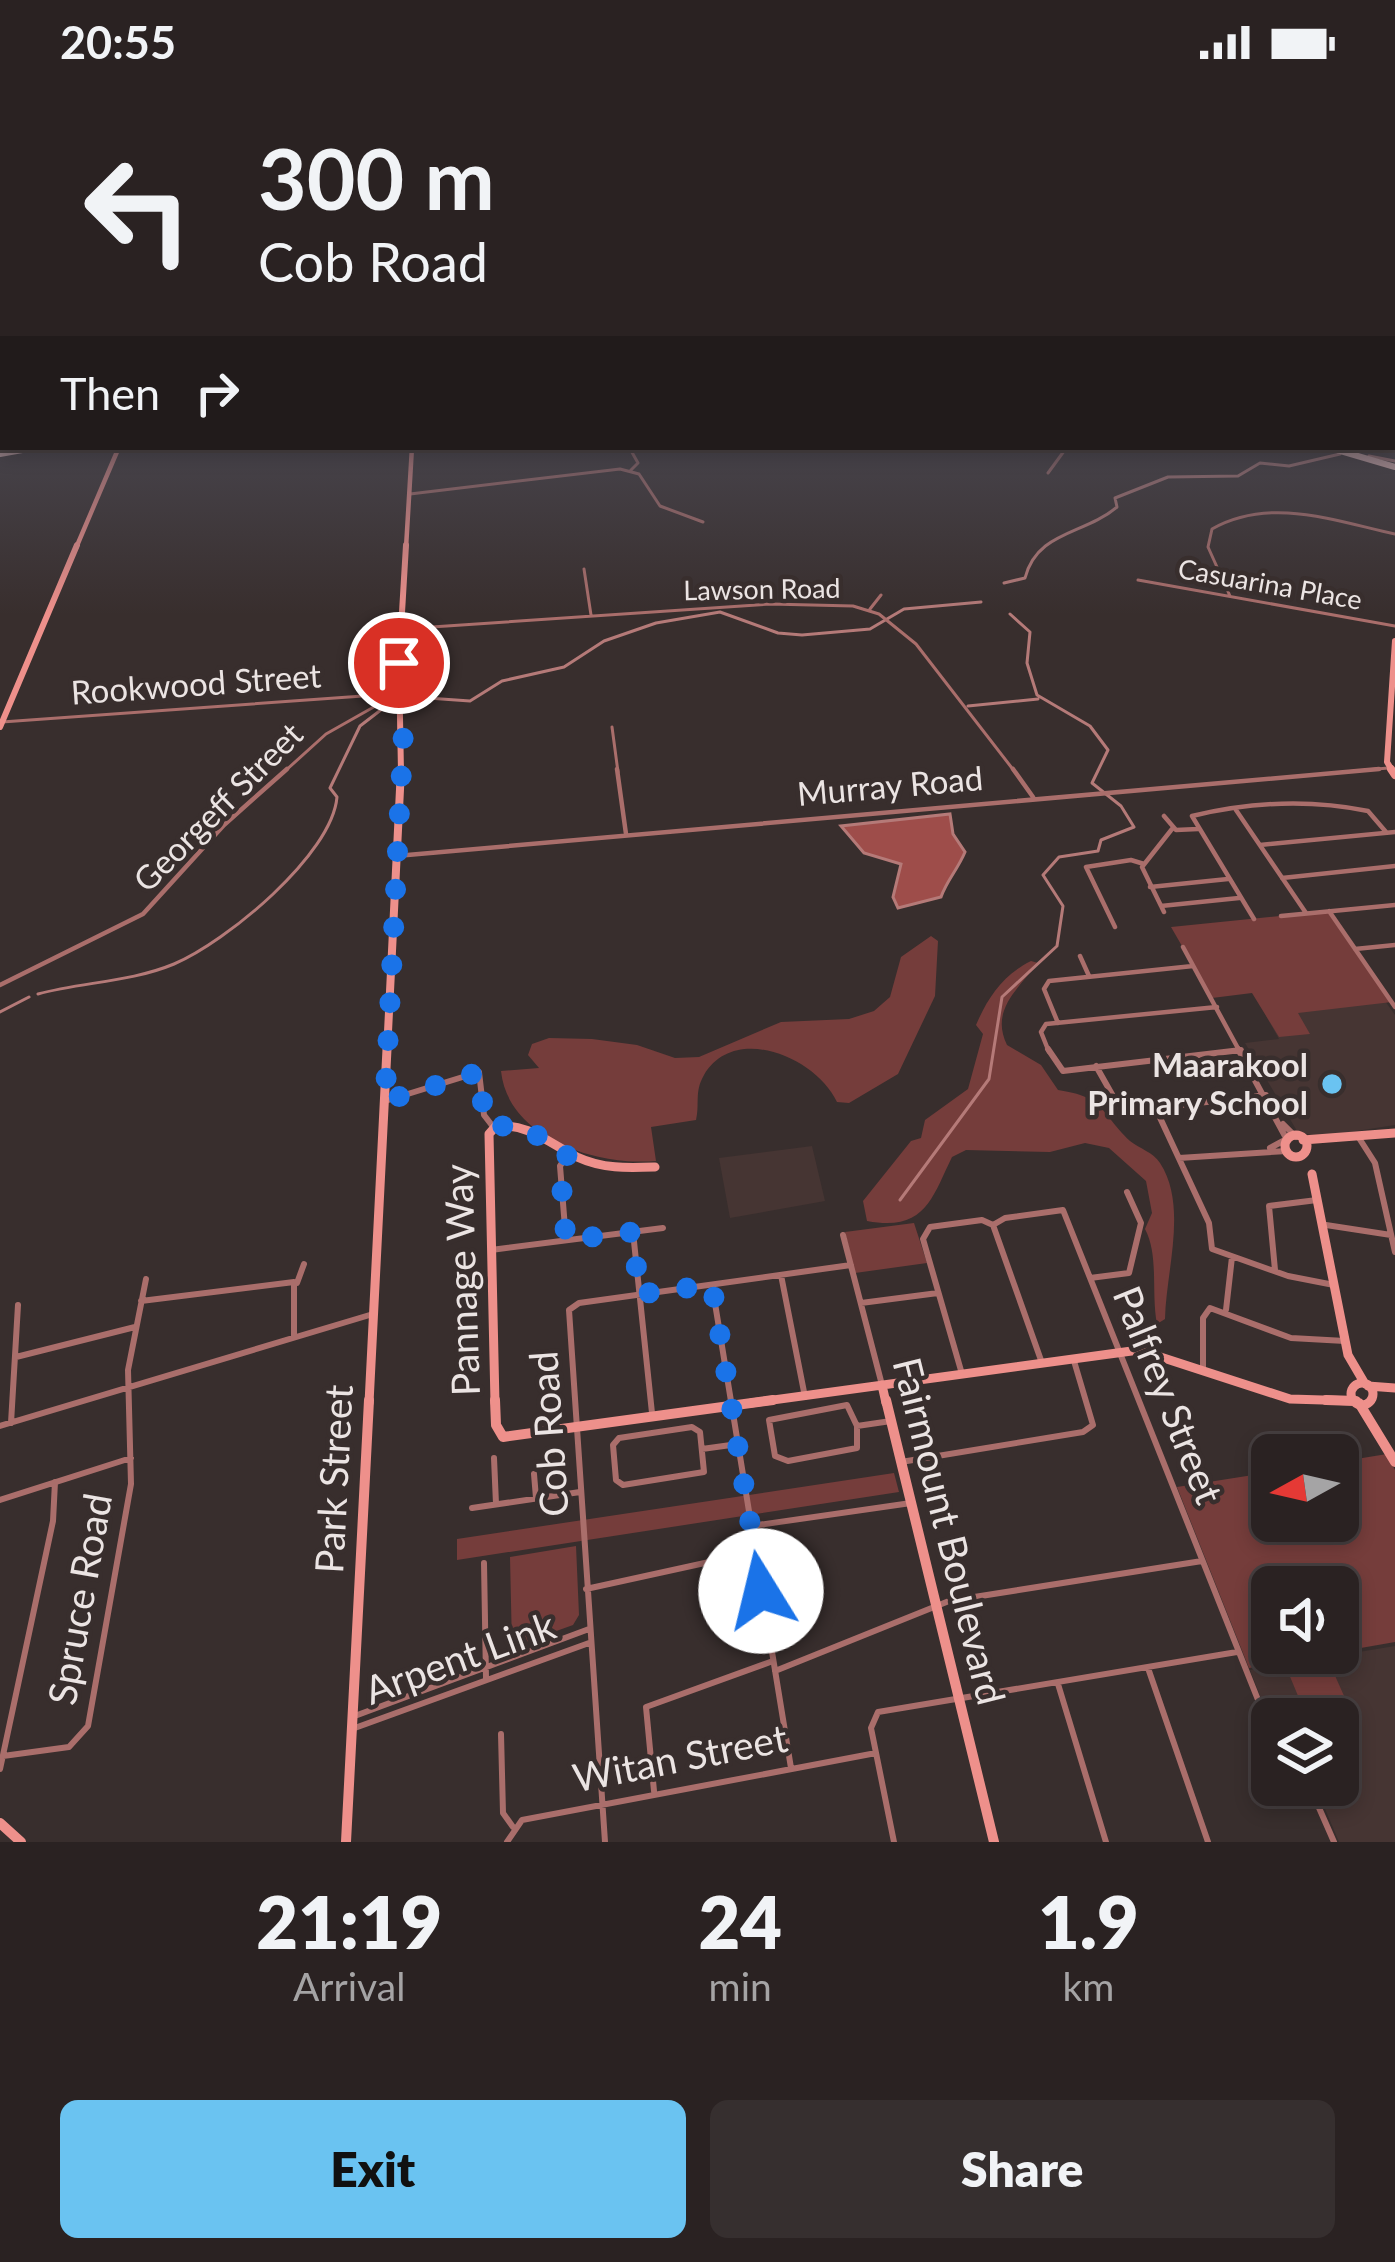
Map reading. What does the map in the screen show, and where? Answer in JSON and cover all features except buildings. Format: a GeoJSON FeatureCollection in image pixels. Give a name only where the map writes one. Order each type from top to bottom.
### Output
{"type":"FeatureCollection","features":[{"type":"Feature","properties":{"kind":"main road"},"geometry":{"type":"LineString","coordinates":[[1341,451],[1395,467]]}},
{"type":"Feature","properties":{"kind":"street"},"geometry":{"type":"LineString","coordinates":[[1,724],[117,451]]}},
{"type":"Feature","properties":{"kind":"street","name":"Park Street"},"geometry":{"type":"LineString","coordinates":[[346,1842],[412,451]]}},
{"type":"Feature","properties":{"kind":"street"},"geometry":{"type":"LineString","coordinates":[[631,451],[638,463],[631,470]]}},
{"type":"Feature","properties":{"kind":"street"},"geometry":{"type":"LineString","coordinates":[[1048,473],[1061,462],[1065,451]]}},
{"type":"Feature","properties":{"kind":"street"},"geometry":{"type":"LineString","coordinates":[[410,494],[465,490],[530,476],[631,470],[645,479],[660,506],[704,522]]}},
{"type":"Feature","properties":{"kind":"street"},"geometry":{"type":"LineString","coordinates":[[1230,596],[1208,548],[1212,529],[1227,518],[1280,513],[1395,534]]}},
{"type":"Feature","properties":{"kind":"street"},"geometry":{"type":"LineString","coordinates":[[584,568],[591,615]]}},
{"type":"Feature","properties":{"kind":"street","name":"Casuarina Place"},"geometry":{"type":"LineString","coordinates":[[1138,580],[1395,626]]}},
{"type":"Feature","properties":{"kind":"street"},"geometry":{"type":"LineString","coordinates":[[869,610],[881,595]]}},
{"type":"Feature","properties":{"kind":"street","name":"Lawson Road"},"geometry":{"type":"LineString","coordinates":[[402,629],[827,602],[869,610],[905,632],[1034,798]]}},
{"type":"Feature","properties":{"kind":"street"},"geometry":{"type":"LineString","coordinates":[[1392,771],[1395,641]]}},
{"type":"Feature","properties":{"kind":"street","name":"Rookwood Street"},"geometry":{"type":"LineString","coordinates":[[1,724],[398,692]]}},
{"type":"Feature","properties":{"kind":"street","name":"Georgeff Street"},"geometry":{"type":"LineString","coordinates":[[0,985],[142,914],[224,825],[326,734],[398,692]]}},
{"type":"Feature","properties":{"kind":"street"},"geometry":{"type":"LineString","coordinates":[[612,728],[626,834]]}},
{"type":"Feature","properties":{"kind":"street","name":"Murray Road"},"geometry":{"type":"LineString","coordinates":[[396,856],[1392,771]]}},
{"type":"Feature","properties":{"kind":"street"},"geometry":{"type":"LineString","coordinates":[[1254,919],[1192,816],[1342,806],[1372,814],[1386,832]]}},
{"type":"Feature","properties":{"kind":"street"},"geometry":{"type":"LineString","coordinates":[[1236,810],[1306,913]]}},
{"type":"Feature","properties":{"kind":"street"},"geometry":{"type":"LineString","coordinates":[[1165,816],[1172,829]]}},
{"type":"Feature","properties":{"kind":"street"},"geometry":{"type":"LineString","coordinates":[[1172,829],[1198,830]]}},
{"type":"Feature","properties":{"kind":"street"},"geometry":{"type":"LineString","coordinates":[[1144,864],[1172,829]]}},
{"type":"Feature","properties":{"kind":"street"},"geometry":{"type":"LineString","coordinates":[[1260,844],[1395,832]]}},
{"type":"Feature","properties":{"kind":"street"},"geometry":{"type":"LineString","coordinates":[[1115,927],[1086,867],[1131,860],[1144,864]]}},
{"type":"Feature","properties":{"kind":"street"},"geometry":{"type":"LineString","coordinates":[[1144,864],[1163,909],[1241,898]]}},
{"type":"Feature","properties":{"kind":"street"},"geometry":{"type":"LineString","coordinates":[[1282,878],[1395,866]]}},
{"type":"Feature","properties":{"kind":"street"},"geometry":{"type":"LineString","coordinates":[[1150,887],[1229,879]]}},
{"type":"Feature","properties":{"kind":"street"},"geometry":{"type":"LineString","coordinates":[[1281,916],[1395,905]]}},
{"type":"Feature","properties":{"kind":"street"},"geometry":{"type":"LineString","coordinates":[[1329,911],[1395,1007]]}},
{"type":"Feature","properties":{"kind":"street"},"geometry":{"type":"LineString","coordinates":[[1355,949],[1395,945]]}},
{"type":"Feature","properties":{"kind":"street"},"geometry":{"type":"LineString","coordinates":[[1183,947],[1311,1172],[1353,1369],[1394,1458]]}},
{"type":"Feature","properties":{"kind":"street"},"geometry":{"type":"LineString","coordinates":[[1080,956],[1089,976]]}},
{"type":"Feature","properties":{"kind":"street"},"geometry":{"type":"LineString","coordinates":[[1059,1023],[1044,986],[1089,976],[1193,966]]}},
{"type":"Feature","properties":{"kind":"street"},"geometry":{"type":"LineString","coordinates":[[1382,989],[1395,988]]}},
{"type":"Feature","properties":{"kind":"street"},"geometry":{"type":"LineString","coordinates":[[1216,1006],[1040,1029],[1057,1068],[1241,1050]]}},
{"type":"Feature","properties":{"kind":"street"},"geometry":{"type":"LineString","coordinates":[[1096,1066],[1118,1111],[1268,1095]]}},
{"type":"Feature","properties":{"kind":"street"},"geometry":{"type":"LineString","coordinates":[[385,1101],[479,1072],[484,1115],[494,1127]]}},
{"type":"Feature","properties":{"kind":"street","name":"Park Street"},"geometry":{"type":"LineString","coordinates":[[382,1120],[385,1074]]}},
{"type":"Feature","properties":{"kind":"street"},"geometry":{"type":"LineString","coordinates":[[1155,1107],[1209,1223],[1212,1249],[1334,1285]]}},
{"type":"Feature","properties":{"kind":"street","name":"Pannage Way"},"geometry":{"type":"LineString","coordinates":[[655,1167],[615,1169],[568,1154],[518,1124],[494,1127],[488,1138],[497,1429],[509,1438],[1144,1350],[1290,1399],[1362,1393]]}},
{"type":"Feature","properties":{"kind":"street"},"geometry":{"type":"LineString","coordinates":[[1179,1158],[1395,1133]]}},
{"type":"Feature","properties":{"kind":"street"},"geometry":{"type":"LineString","coordinates":[[1359,1138],[1375,1163],[1395,1252]]}},
{"type":"Feature","properties":{"kind":"street"},"geometry":{"type":"LineString","coordinates":[[566,1240],[560,1166],[568,1154]]}},
{"type":"Feature","properties":{"kind":"street"},"geometry":{"type":"LineString","coordinates":[[1090,1278],[1129,1274],[1141,1223],[1127,1192]]}},
{"type":"Feature","properties":{"kind":"street"},"geometry":{"type":"LineString","coordinates":[[1383,1199],[1395,1202]]}},
{"type":"Feature","properties":{"kind":"street"},"geometry":{"type":"LineString","coordinates":[[1275,1270],[1269,1206],[1316,1200]]}},
{"type":"Feature","properties":{"kind":"street","name":"Palfrey Street"},"geometry":{"type":"LineString","coordinates":[[992,1225],[1006,1218],[1063,1210],[1256,1698]]}},
{"type":"Feature","properties":{"kind":"street"},"geometry":{"type":"LineString","coordinates":[[962,1373],[924,1231],[982,1220],[992,1225],[1042,1363]]}},
{"type":"Feature","properties":{"kind":"street"},"geometry":{"type":"LineString","coordinates":[[1322,1224],[1391,1235]]}},
{"type":"Feature","properties":{"kind":"street"},"geometry":{"type":"LineString","coordinates":[[491,1250],[662,1228]]}},
{"type":"Feature","properties":{"kind":"street"},"geometry":{"type":"LineString","coordinates":[[633,1232],[652,1419]]}},
{"type":"Feature","properties":{"kind":"street","name":"Fairmount Boulevard"},"geometry":{"type":"LineString","coordinates":[[843,1235],[994,1842]]}},
{"type":"Feature","properties":{"kind":"street"},"geometry":{"type":"LineString","coordinates":[[1226,1313],[1232,1256]]}},
{"type":"Feature","properties":{"kind":"street"},"geometry":{"type":"LineString","coordinates":[[294,1338],[297,1283],[304,1264]]}},
{"type":"Feature","properties":{"kind":"street","name":"Cob Road"},"geometry":{"type":"LineString","coordinates":[[605,1842],[568,1312],[579,1303],[851,1265]]}},
{"type":"Feature","properties":{"kind":"street"},"geometry":{"type":"LineString","coordinates":[[781,1275],[805,1397]]}},
{"type":"Feature","properties":{"kind":"street","name":"Spruce Road"},"geometry":{"type":"LineString","coordinates":[[3,1756],[68,1747],[88,1726],[131,1458],[129,1388],[146,1279]]}},
{"type":"Feature","properties":{"kind":"street"},"geometry":{"type":"LineString","coordinates":[[141,1301],[297,1283]]}},
{"type":"Feature","properties":{"kind":"street"},"geometry":{"type":"LineString","coordinates":[[712,1285],[791,1768]]}},
{"type":"Feature","properties":{"kind":"street"},"geometry":{"type":"LineString","coordinates":[[861,1303],[938,1293]]}},
{"type":"Feature","properties":{"kind":"street"},"geometry":{"type":"LineString","coordinates":[[11,1423],[18,1305]]}},
{"type":"Feature","properties":{"kind":"street"},"geometry":{"type":"LineString","coordinates":[[1202,1369],[1204,1311],[1226,1313],[1291,1338],[1345,1341]]}},
{"type":"Feature","properties":{"kind":"street"},"geometry":{"type":"LineString","coordinates":[[0,1426],[373,1314]]}},
{"type":"Feature","properties":{"kind":"street"},"geometry":{"type":"LineString","coordinates":[[16,1357],[135,1327]]}},
{"type":"Feature","properties":{"kind":"street"},"geometry":{"type":"LineString","coordinates":[[901,1462],[1083,1432],[1093,1425],[1093,1413],[1073,1358]]}},
{"type":"Feature","properties":{"kind":"street"},"geometry":{"type":"LineString","coordinates":[[1362,1393],[1392,1389]]}},
{"type":"Feature","properties":{"kind":"street"},"geometry":{"type":"LineString","coordinates":[[847,1405],[856,1426],[857,1448],[779,1460],[769,1420],[847,1405]]}},
{"type":"Feature","properties":{"kind":"street"},"geometry":{"type":"LineString","coordinates":[[856,1426],[891,1421]]}},
{"type":"Feature","properties":{"kind":"street"},"geometry":{"type":"LineString","coordinates":[[697,1428],[702,1449],[704,1472],[623,1485],[616,1480],[613,1445],[619,1438],[697,1428]]}},
{"type":"Feature","properties":{"kind":"street"},"geometry":{"type":"LineString","coordinates":[[702,1449],[738,1444]]}},
{"type":"Feature","properties":{"kind":"street"},"geometry":{"type":"LineString","coordinates":[[0,1500],[131,1458]]}},
{"type":"Feature","properties":{"kind":"street"},"geometry":{"type":"LineString","coordinates":[[494,1458],[496,1504]]}},
{"type":"Feature","properties":{"kind":"street"},"geometry":{"type":"LineString","coordinates":[[534,1474],[536,1498]]}},
{"type":"Feature","properties":{"kind":"street"},"geometry":{"type":"LineString","coordinates":[[0,1769],[52,1521],[55,1482]]}},
{"type":"Feature","properties":{"kind":"street"},"geometry":{"type":"LineString","coordinates":[[472,1508],[580,1492]]}},
{"type":"Feature","properties":{"kind":"street"},"geometry":{"type":"LineString","coordinates":[[751,1526],[911,1503]]}},
{"type":"Feature","properties":{"kind":"street"},"geometry":{"type":"LineString","coordinates":[[586,1589],[754,1552]]}},
{"type":"Feature","properties":{"kind":"street"},"geometry":{"type":"LineString","coordinates":[[655,1791],[646,1707],[938,1606],[1202,1561]]}},
{"type":"Feature","properties":{"kind":"street"},"geometry":{"type":"LineString","coordinates":[[484,1563],[486,1681]]}},
{"type":"Feature","properties":{"kind":"street","name":"Arpent Link"},"geometry":{"type":"LineString","coordinates":[[352,1724],[589,1629]]}},
{"type":"Feature","properties":{"kind":"street","name":"Arpent Link"},"geometry":{"type":"LineString","coordinates":[[352,1724],[589,1643]]}},
{"type":"Feature","properties":{"kind":"street"},"geometry":{"type":"LineString","coordinates":[[894,1842],[871,1728],[878,1712],[1237,1652]]}},
{"type":"Feature","properties":{"kind":"street"},"geometry":{"type":"LineString","coordinates":[[1148,1668],[1208,1842]]}},
{"type":"Feature","properties":{"kind":"street"},"geometry":{"type":"LineString","coordinates":[[1058,1684],[1106,1842]]}},
{"type":"Feature","properties":{"kind":"street"},"geometry":{"type":"LineString","coordinates":[[501,1734],[503,1813],[513,1827],[508,1842]]}},
{"type":"Feature","properties":{"kind":"street","name":"Witan Street"},"geometry":{"type":"LineString","coordinates":[[513,1827],[522,1820],[655,1791],[876,1753]]}},
{"type":"Feature","properties":{"kind":"street"},"geometry":{"type":"LineString","coordinates":[[1318,1806],[1334,1842]]}},
{"type":"Feature","properties":{"kind":"street"},"geometry":{"type":"LineString","coordinates":[[0,1823],[21,1842]]}},
{"type":"Feature","properties":{"kind":"shaded area"},"geometry":{"type":"Polygon","coordinates":[[[950,814],[953,834],[965,852],[941,897],[898,908],[893,897],[901,864],[864,853],[841,826],[950,814]]]}},
{"type":"Feature","properties":{"kind":"shaded area"},"geometry":{"type":"Polygon","coordinates":[[[1329,911],[1392,1002],[1298,1013],[1310,1034],[1279,1037],[1252,993],[1212,998],[1171,927],[1329,911]]]}},
{"type":"Feature","properties":{"kind":"shaded area"},"geometry":{"type":"Polygon","coordinates":[[[931,936],[938,941],[935,996],[898,1074],[849,1103],[837,1102],[812,1071],[794,1060],[754,1049],[734,1051],[717,1059],[704,1075],[696,1120],[651,1127],[656,1161],[633,1161],[583,1153],[559,1143],[538,1131],[507,1095],[501,1071],[539,1068],[528,1055],[532,1044],[549,1038],[592,1039],[637,1045],[675,1058],[699,1057],[781,1022],[849,1019],[874,1011],[890,997],[901,957],[931,936]]]}},
{"type":"Feature","properties":{"kind":"shaded area"},"geometry":{"type":"Polygon","coordinates":[[[1031,961],[1038,963],[1004,1011],[1007,1045],[1041,1065],[1058,1090],[1093,1101],[1130,1141],[1157,1159],[1168,1180],[1173,1239],[1165,1319],[1157,1324],[1152,1250],[1145,1229],[1152,1213],[1146,1181],[1109,1148],[1085,1143],[1050,1152],[966,1150],[952,1157],[932,1198],[914,1216],[886,1223],[867,1221],[863,1201],[911,1141],[921,1138],[925,1120],[968,1089],[983,1034],[976,1025],[991,996],[1031,961]]]}},
{"type":"Feature","properties":{"kind":"shaded area","name":"Maarakool Primary School"},"geometry":{"type":"Polygon","coordinates":[[[1385,1001],[1395,1015],[1395,1125],[1318,1137],[1297,1131],[1245,1043],[1279,1039],[1266,1016],[1385,1001]]]}},
{"type":"Feature","properties":{"kind":"shaded area"},"geometry":{"type":"Polygon","coordinates":[[[812,1146],[825,1201],[730,1218],[719,1158],[812,1146]]]}},
{"type":"Feature","properties":{"kind":"shaded area"},"geometry":{"type":"Polygon","coordinates":[[[914,1223],[927,1263],[855,1273],[845,1232],[914,1223]]]}},
{"type":"Feature","properties":{"kind":"shaded area"},"geometry":{"type":"Polygon","coordinates":[[[1387,1454],[1395,1470],[1395,1642],[1359,1648],[1359,1566],[1251,1566],[1249,1668],[1177,1487],[1251,1475],[1251,1542],[1359,1542],[1359,1459],[1387,1454]]]}},
{"type":"Feature","properties":{"kind":"shaded area"},"geometry":{"type":"Polygon","coordinates":[[[894,1473],[899,1492],[457,1560],[457,1539],[894,1473]]]}},
{"type":"Feature","properties":{"kind":"shaded area"},"geometry":{"type":"Polygon","coordinates":[[[576,1546],[579,1615],[573,1625],[512,1647],[510,1557],[576,1546]]]}},
{"type":"Feature","properties":{"kind":"shaded area"},"geometry":{"type":"Polygon","coordinates":[[[1395,1646],[1395,1842],[1339,1842],[1324,1806],[1359,1806],[1359,1698],[1261,1698],[1252,1674],[1359,1674],[1359,1652],[1395,1646]]]}},
{"type":"Feature","properties":{"kind":"shaded area"},"geometry":{"type":"Polygon","coordinates":[[[1289,1674],[1334,1674],[1345,1698],[1299,1698],[1289,1674]]]}},
{"type":"Feature","properties":{"kind":"waterway"},"geometry":{"type":"LineString","coordinates":[[1004,583],[1025,578],[1040,551],[1117,507],[1115,498],[1168,477],[1238,476],[1260,463],[1289,466],[1340,454]]}},
{"type":"Feature","properties":{"kind":"waterway"},"geometry":{"type":"LineString","coordinates":[[1369,456],[1395,461]]}},
{"type":"Feature","properties":{"kind":"waterway"},"geometry":{"type":"LineString","coordinates":[[38,994],[141,975],[174,964],[247,917],[317,844],[337,797],[330,788],[360,726],[399,696],[470,701],[502,681],[564,667],[604,641],[656,623],[720,612],[778,633],[802,635],[870,629],[904,609],[981,602]]}},
{"type":"Feature","properties":{"kind":"waterway"},"geometry":{"type":"LineString","coordinates":[[900,1200],[989,1079],[1002,997],[1057,946],[1063,906],[1043,875],[1059,857],[1098,851],[1101,840],[1134,827],[1121,806],[1092,783],[1108,750],[1090,726],[1037,695],[1027,663],[1030,632],[1010,614]]}},
{"type":"Feature","properties":{"kind":"waterway"},"geometry":{"type":"LineString","coordinates":[[968,706],[1038,699]]}},
{"type":"Feature","properties":{"kind":"waterway"},"geometry":{"type":"LineString","coordinates":[[0,1012],[29,997]]}},
{"type":"Feature","properties":{"kind":"place","name":"Maarakool Primary School"},"geometry":{"type":"Point","coordinates":[1332,1084]}},
{"type":"Feature","properties":{"kind":"route"},"geometry":{"type":"LineString","coordinates":[[399,663],[404,721],[385,1101],[479,1072],[484,1115],[494,1127],[518,1124],[568,1154],[560,1166],[566,1240],[633,1232],[639,1294],[712,1285],[761,1591]]}}]}
